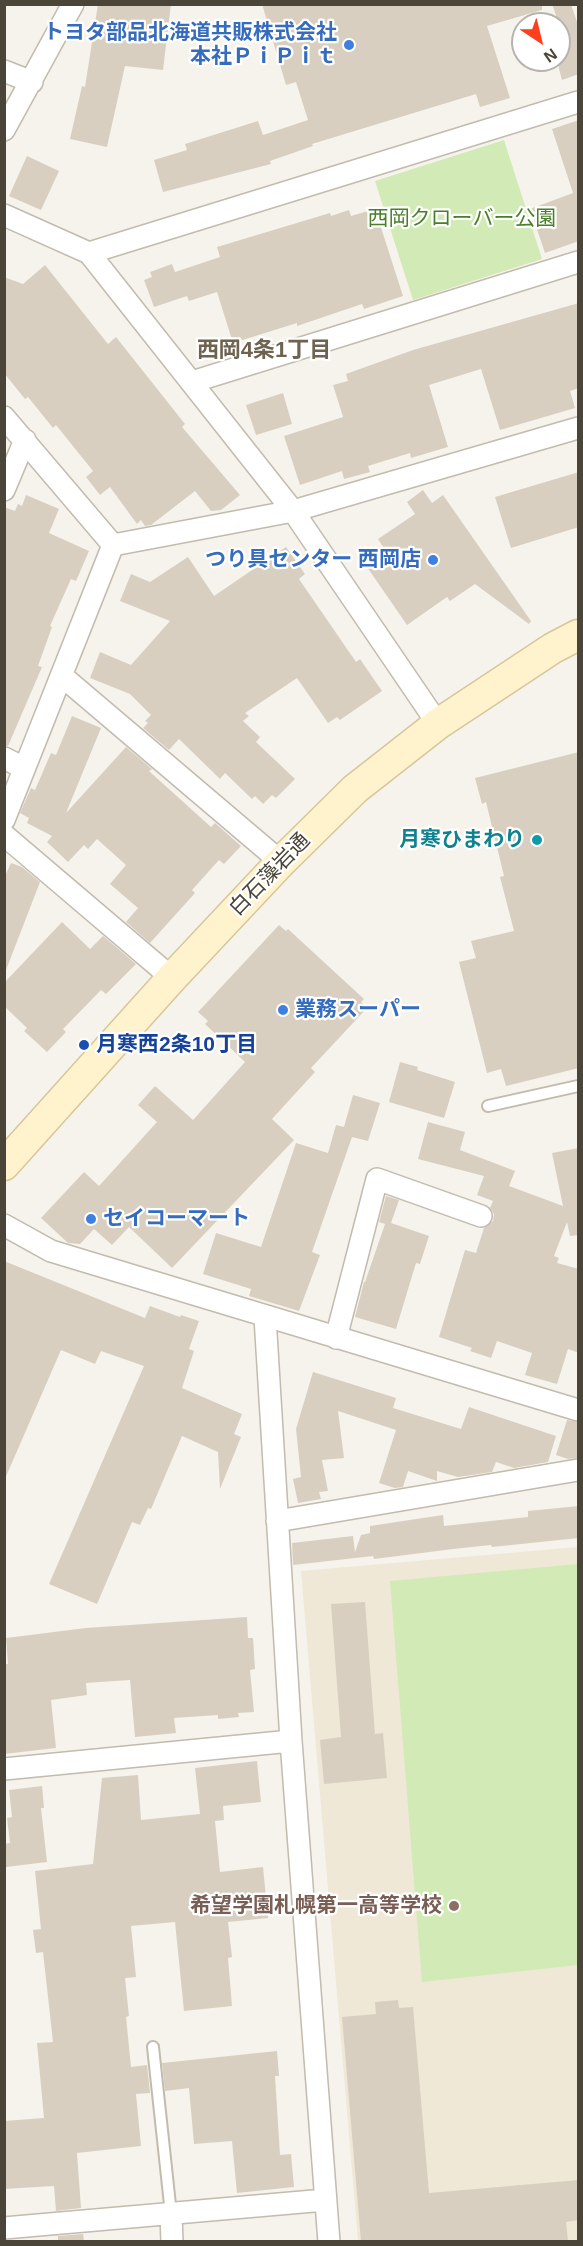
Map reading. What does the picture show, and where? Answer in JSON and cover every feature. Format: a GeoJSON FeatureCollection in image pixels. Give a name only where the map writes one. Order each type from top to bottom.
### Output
{"type":"FeatureCollection","features":[{"type":"Feature","properties":{"kind":"main road","name":"白石藻岩通"},"geometry":{"type":"LineString","coordinates":[[4,1165],[172,978],[281,862],[355,789],[438,724],[553,648],[579,635]]}},
{"type":"Feature","properties":{"kind":"street"},"geometry":{"type":"LineString","coordinates":[[4,130],[73,4]]}},
{"type":"Feature","properties":{"kind":"street"},"geometry":{"type":"LineString","coordinates":[[4,71],[32,82]]}},
{"type":"Feature","properties":{"kind":"street"},"geometry":{"type":"LineString","coordinates":[[89,253],[579,102]]}},
{"type":"Feature","properties":{"kind":"street"},"geometry":{"type":"LineString","coordinates":[[4,215],[89,253],[293,512],[438,724]]}},
{"type":"Feature","properties":{"kind":"street"},"geometry":{"type":"LineString","coordinates":[[192,382],[579,262]]}},
{"type":"Feature","properties":{"kind":"street"},"geometry":{"type":"LineString","coordinates":[[4,417],[113,545]]}},
{"type":"Feature","properties":{"kind":"street"},"geometry":{"type":"LineString","coordinates":[[113,545],[293,512],[579,428]]}},
{"type":"Feature","properties":{"kind":"street"},"geometry":{"type":"LineString","coordinates":[[4,490],[25,440]]}},
{"type":"Feature","properties":{"kind":"street"},"geometry":{"type":"LineString","coordinates":[[4,820],[113,545]]}},
{"type":"Feature","properties":{"kind":"street"},"geometry":{"type":"LineString","coordinates":[[62,676],[281,862]]}},
{"type":"Feature","properties":{"kind":"street"},"geometry":{"type":"LineString","coordinates":[[4,758],[24,768]]}},
{"type":"Feature","properties":{"kind":"street"},"geometry":{"type":"LineString","coordinates":[[4,835],[172,978]]}},
{"type":"Feature","properties":{"kind":"street"},"geometry":{"type":"LineString","coordinates":[[336,1338],[377,1179],[481,1216]]}},
{"type":"Feature","properties":{"kind":"street"},"geometry":{"type":"LineString","coordinates":[[4,1225],[51,1251],[579,1410]]}},
{"type":"Feature","properties":{"kind":"street"},"geometry":{"type":"LineString","coordinates":[[265,1317],[291,1741],[329,2241]]}},
{"type":"Feature","properties":{"kind":"street"},"geometry":{"type":"LineString","coordinates":[[277,1521],[579,1470]]}},
{"type":"Feature","properties":{"kind":"street"},"geometry":{"type":"LineString","coordinates":[[4,1768],[291,1741]]}},
{"type":"Feature","properties":{"kind":"street"},"geometry":{"type":"LineString","coordinates":[[4,2228],[326,2200]]}},
{"type":"Feature","properties":{"kind":"street"},"geometry":{"type":"LineString","coordinates":[[171,2214],[172,2241]]}},
{"type":"Feature","properties":{"kind":"lane"},"geometry":{"type":"LineString","coordinates":[[488,1106],[579,1086]]}},
{"type":"Feature","properties":{"kind":"lane"},"geometry":{"type":"LineString","coordinates":[[153,2047],[171,2214]]}},
{"type":"Feature","properties":{"kind":"shaded area","name":"希望学園札幌第一高等学校"},"geometry":{"type":"Polygon","coordinates":[[[578,1547],[578,2241],[358,2241],[301,1571],[578,1547]]]}},
{"type":"Feature","properties":{"kind":"green space","name":"西岡クローバー公園"},"geometry":{"type":"Polygon","coordinates":[[[504,140],[542,259],[413,300],[375,181],[504,140]]]}},
{"type":"Feature","properties":{"kind":"green space"},"geometry":{"type":"Polygon","coordinates":[[[578,1564],[578,1965],[422,1982],[390,1581],[578,1564]]]}},
{"type":"Feature","properties":{"kind":"building"},"geometry":{"type":"Polygon","coordinates":[[[98,4],[171,4],[163,70],[125,66],[107,147],[70,139],[82,86],[85,87],[98,4]]]}},
{"type":"Feature","properties":{"kind":"building"},"geometry":{"type":"Polygon","coordinates":[[[262,4],[542,4],[542,10],[511,12],[511,19],[487,26],[510,98],[480,107],[476,94],[312,144],[313,146],[270,161],[271,164],[163,192],[154,160],[187,150],[185,144],[258,121],[263,135],[308,120],[296,82],[286,85],[262,4]]]}},
{"type":"Feature","properties":{"kind":"building"},"geometry":{"type":"Polygon","coordinates":[[[552,4],[571,4],[579,28],[579,74],[562,80],[560,72],[571,72],[571,12],[555,12],[552,4]]]}},
{"type":"Feature","properties":{"kind":"building"},"geometry":{"type":"Polygon","coordinates":[[[579,120],[579,241],[545,253],[530,209],[573,193],[552,129],[579,120]]]}},
{"type":"Feature","properties":{"kind":"building"},"geometry":{"type":"Polygon","coordinates":[[[27,156],[59,171],[41,210],[9,196],[27,156]]]}},
{"type":"Feature","properties":{"kind":"building"},"geometry":{"type":"Polygon","coordinates":[[[375,209],[403,296],[364,309],[362,304],[297,326],[297,323],[233,343],[217,292],[189,301],[187,296],[154,307],[144,280],[152,277],[150,272],[172,264],[175,272],[220,257],[217,247],[330,213],[331,216],[349,210],[351,216],[375,209]]]}},
{"type":"Feature","properties":{"kind":"building"},"geometry":{"type":"Polygon","coordinates":[[[45,265],[108,344],[116,337],[185,424],[182,427],[240,495],[221,510],[211,511],[195,491],[151,525],[145,526],[141,520],[137,524],[110,487],[100,495],[86,477],[93,471],[56,425],[53,428],[28,397],[25,399],[4,373],[4,277],[23,284],[45,265]]]}},
{"type":"Feature","properties":{"kind":"building"},"geometry":{"type":"Polygon","coordinates":[[[579,303],[579,388],[570,391],[575,408],[500,430],[481,369],[429,385],[448,447],[411,458],[410,453],[368,466],[370,472],[344,479],[342,471],[300,485],[284,436],[343,417],[333,385],[348,381],[346,374],[413,350],[579,303]]]}},
{"type":"Feature","properties":{"kind":"building"},"geometry":{"type":"Polygon","coordinates":[[[283,393],[292,424],[256,435],[246,405],[283,393]]]}},
{"type":"Feature","properties":{"kind":"building"},"geometry":{"type":"Polygon","coordinates":[[[579,472],[579,527],[511,548],[495,497],[579,472]]]}},
{"type":"Feature","properties":{"kind":"building","name":"つり具センター 西岡店"},"geometry":{"type":"Polygon","coordinates":[[[423,490],[432,503],[443,495],[531,621],[529,624],[475,584],[450,601],[447,597],[407,625],[367,567],[387,553],[378,539],[415,514],[407,502],[423,490]]]}},
{"type":"Feature","properties":{"kind":"building"},"geometry":{"type":"Polygon","coordinates":[[[26,495],[59,509],[49,533],[89,551],[76,581],[71,579],[50,626],[52,627],[38,666],[42,667],[8,746],[4,745],[4,507],[15,511],[18,504],[22,506],[26,495]]]}},
{"type":"Feature","properties":{"kind":"building"},"geometry":{"type":"Polygon","coordinates":[[[286,547],[305,574],[299,579],[356,662],[360,659],[382,691],[340,720],[337,717],[328,723],[297,678],[245,713],[249,716],[243,721],[260,737],[256,742],[295,779],[276,798],[272,795],[263,804],[255,796],[252,799],[225,773],[220,779],[179,739],[169,750],[143,728],[148,723],[145,721],[151,715],[130,694],[90,678],[100,652],[131,665],[170,621],[120,601],[131,574],[150,582],[188,557],[214,596],[286,547]]]}},
{"type":"Feature","properties":{"kind":"building"},"geometry":{"type":"Polygon","coordinates":[[[72,716],[101,728],[66,813],[126,747],[211,827],[215,823],[241,846],[224,864],[219,860],[192,890],[195,893],[150,943],[126,922],[138,908],[110,884],[126,865],[97,839],[88,849],[84,845],[68,862],[47,842],[52,836],[27,823],[29,818],[20,813],[31,788],[35,790],[51,753],[56,755],[72,716]]]}},
{"type":"Feature","properties":{"kind":"building"},"geometry":{"type":"Polygon","coordinates":[[[579,752],[579,1068],[506,1086],[501,1069],[487,1073],[459,962],[476,958],[471,941],[514,931],[500,877],[504,876],[486,802],[482,804],[475,778],[579,752]]]}},
{"type":"Feature","properties":{"kind":"building"},"geometry":{"type":"Polygon","coordinates":[[[11,863],[22,867],[40,882],[6,970],[4,970],[4,878],[11,863]]]}},
{"type":"Feature","properties":{"kind":"building"},"geometry":{"type":"Polygon","coordinates":[[[62,922],[90,949],[103,936],[136,964],[106,994],[101,990],[63,1029],[66,1032],[47,1052],[24,1031],[27,1028],[4,1006],[4,983],[62,922]]]}},
{"type":"Feature","properties":{"kind":"building"},"geometry":{"type":"Polygon","coordinates":[[[279,925],[286,931],[288,929],[364,999],[361,1002],[367,1008],[311,1068],[315,1072],[272,1119],[294,1140],[172,1268],[129,1227],[112,1245],[94,1229],[80,1244],[68,1243],[41,1218],[84,1172],[99,1186],[157,1122],[138,1105],[155,1086],[193,1120],[245,1062],[205,1024],[208,1021],[198,1012],[279,925]]]}},
{"type":"Feature","properties":{"kind":"building"},"geometry":{"type":"Polygon","coordinates":[[[400,1062],[455,1082],[444,1118],[389,1102],[400,1062]]]}},
{"type":"Feature","properties":{"kind":"building"},"geometry":{"type":"Polygon","coordinates":[[[353,1095],[380,1103],[368,1141],[352,1137],[312,1252],[320,1255],[299,1311],[249,1296],[251,1289],[203,1274],[216,1233],[261,1247],[296,1143],[328,1153],[336,1125],[344,1127],[353,1095]]]}},
{"type":"Feature","properties":{"kind":"building"},"geometry":{"type":"Polygon","coordinates":[[[428,1122],[465,1132],[460,1150],[515,1171],[509,1186],[563,1206],[552,1153],[579,1148],[579,1235],[570,1236],[567,1222],[554,1256],[559,1258],[557,1263],[579,1269],[579,1353],[568,1349],[557,1384],[525,1375],[532,1353],[497,1341],[491,1358],[470,1351],[472,1348],[439,1337],[465,1250],[476,1253],[484,1228],[493,1221],[494,1214],[490,1208],[493,1201],[477,1195],[484,1176],[418,1159],[428,1122]]]}},
{"type":"Feature","properties":{"kind":"building"},"geometry":{"type":"Polygon","coordinates":[[[386,1196],[399,1200],[391,1223],[429,1236],[420,1264],[416,1263],[396,1329],[355,1317],[364,1282],[385,1224],[379,1222],[386,1196]]]}},
{"type":"Feature","properties":{"kind":"building"},"geometry":{"type":"Polygon","coordinates":[[[4,1261],[145,1318],[150,1306],[199,1321],[189,1349],[194,1351],[182,1388],[242,1414],[234,1434],[241,1437],[220,1489],[218,1452],[182,1436],[151,1509],[148,1508],[140,1525],[132,1522],[97,1604],[49,1584],[144,1366],[101,1351],[95,1364],[61,1350],[4,1481],[4,1261]]]}},
{"type":"Feature","properties":{"kind":"building"},"geometry":{"type":"Polygon","coordinates":[[[313,1372],[396,1398],[393,1408],[461,1429],[469,1407],[556,1436],[548,1462],[514,1468],[496,1462],[492,1472],[458,1477],[437,1471],[437,1481],[408,1471],[403,1487],[395,1488],[379,1483],[396,1430],[338,1411],[344,1458],[322,1460],[328,1491],[319,1492],[321,1499],[298,1503],[293,1479],[301,1477],[296,1429],[313,1372]]]}},
{"type":"Feature","properties":{"kind":"building"},"geometry":{"type":"Polygon","coordinates":[[[567,1420],[579,1422],[579,1458],[568,1459],[556,1455],[567,1420]]]}},
{"type":"Feature","properties":{"kind":"building"},"geometry":{"type":"Polygon","coordinates":[[[579,1506],[579,1538],[293,1565],[292,1543],[353,1536],[355,1552],[361,1535],[370,1533],[370,1526],[443,1515],[444,1526],[528,1517],[528,1511],[579,1506]]]}},
{"type":"Feature","properties":{"kind":"building"},"geometry":{"type":"Polygon","coordinates":[[[365,1602],[375,1734],[383,1733],[387,1778],[324,1784],[320,1740],[341,1737],[331,1604],[365,1602]]]}},
{"type":"Feature","properties":{"kind":"building"},"geometry":{"type":"Polygon","coordinates":[[[247,1617],[248,1638],[253,1638],[255,1669],[250,1670],[254,1712],[238,1713],[239,1717],[218,1719],[218,1715],[174,1718],[176,1733],[135,1737],[130,1680],[86,1683],[87,1695],[51,1700],[56,1748],[4,1754],[4,1664],[8,1664],[6,1638],[86,1628],[247,1617]]]}},
{"type":"Feature","properties":{"kind":"building"},"geometry":{"type":"Polygon","coordinates":[[[257,1761],[261,1802],[223,1806],[224,1820],[215,1821],[220,1872],[263,1867],[268,1918],[228,1922],[232,1957],[228,1958],[232,2006],[184,2011],[175,1922],[131,1926],[136,1977],[125,1978],[131,2067],[147,2065],[150,2093],[136,2094],[141,2146],[77,2153],[81,2208],[56,2211],[54,2186],[4,2189],[4,2121],[44,2118],[37,2043],[53,2042],[43,1952],[36,1953],[33,1930],[41,1929],[35,1871],[93,1864],[102,1778],[138,1775],[141,1820],[200,1814],[195,1768],[257,1761]]]}},
{"type":"Feature","properties":{"kind":"building"},"geometry":{"type":"Polygon","coordinates":[[[42,1786],[44,1808],[41,1808],[47,1862],[6,1867],[4,1844],[10,1843],[7,1818],[12,1817],[9,1790],[42,1786]]]}},
{"type":"Feature","properties":{"kind":"building"},"geometry":{"type":"Polygon","coordinates":[[[398,2000],[399,2008],[413,2007],[429,2193],[579,2180],[579,2220],[566,2222],[568,2241],[361,2241],[342,2017],[376,2014],[375,2002],[398,2000]]]}},
{"type":"Feature","properties":{"kind":"building"},"geometry":{"type":"Polygon","coordinates":[[[277,2051],[279,2076],[275,2076],[280,2155],[291,2154],[294,2187],[237,2193],[232,2141],[194,2144],[189,2088],[165,2091],[162,2063],[277,2051]]]}},
{"type":"Feature","properties":{"kind":"building"},"geometry":{"type":"Polygon","coordinates":[[[83,2234],[84,2241],[58,2241],[58,2236],[83,2234]]]}},
{"type":"Feature","properties":{"kind":"place","name":"トヨタ部品北海道共販株式会社 本社ＰｉＰｉｔ"},"geometry":{"type":"Point","coordinates":[349,45]}},
{"type":"Feature","properties":{"kind":"place","name":"つり具センター 西岡店"},"geometry":{"type":"Point","coordinates":[433,560]}},
{"type":"Feature","properties":{"kind":"place","name":"月寒ひまわり"},"geometry":{"type":"Point","coordinates":[537,840]}},
{"type":"Feature","properties":{"kind":"place","name":"業務スーパー"},"geometry":{"type":"Point","coordinates":[283,1010]}},
{"type":"Feature","properties":{"kind":"place","name":"月寒西2条10丁目"},"geometry":{"type":"Point","coordinates":[84,1045]}},
{"type":"Feature","properties":{"kind":"place","name":"セイコーマート"},"geometry":{"type":"Point","coordinates":[91,1219]}},
{"type":"Feature","properties":{"kind":"place","name":"希望学園札幌第一高等学校"},"geometry":{"type":"Point","coordinates":[454,1906]}},
{"type":"Feature","properties":{"kind":"district","name":"西岡4条1丁目"},"geometry":{"type":"Point","coordinates":[264,351]}}]}
